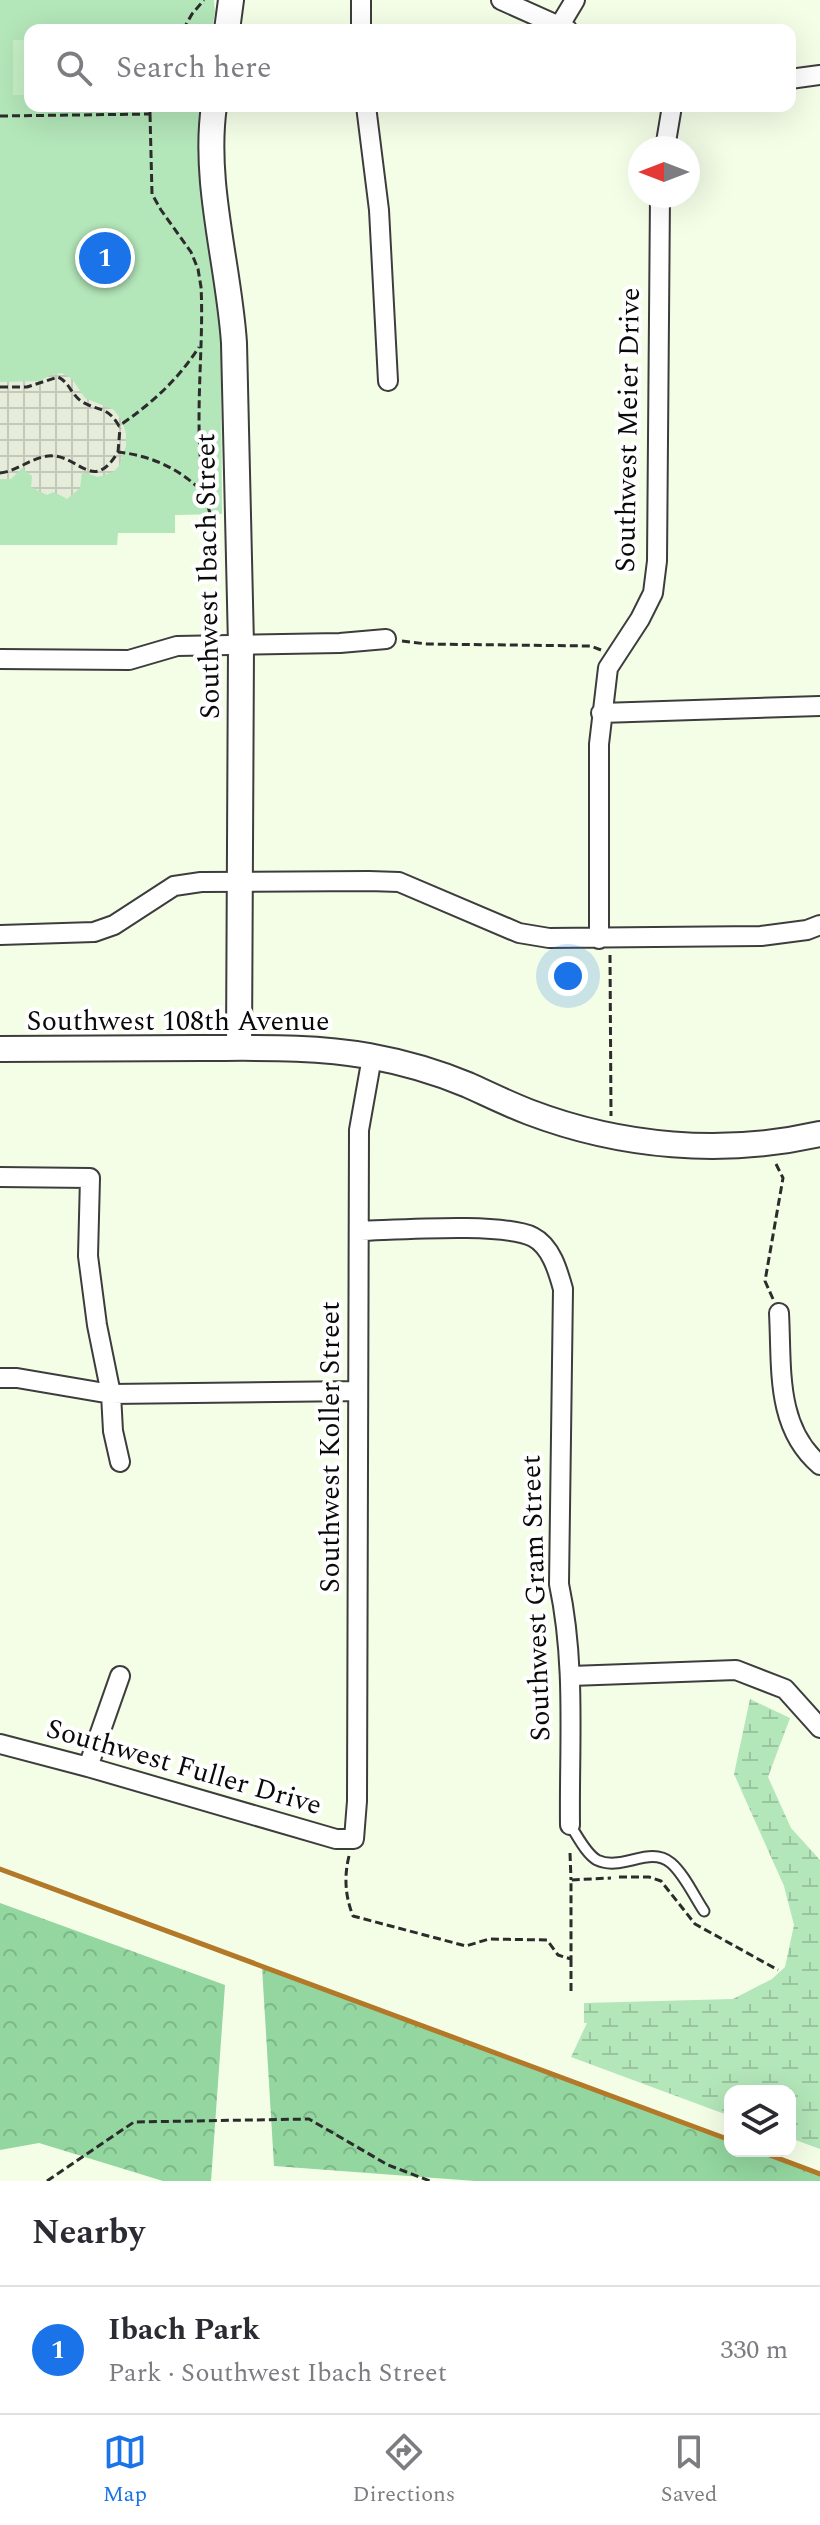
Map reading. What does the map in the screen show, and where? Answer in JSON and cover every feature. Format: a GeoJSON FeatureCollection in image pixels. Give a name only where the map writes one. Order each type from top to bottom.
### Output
{"type":"FeatureCollection","features":[{"type":"Feature","properties":{"kind":"street"},"geometry":{"type":"LineString","coordinates":[[228,24],[231,0]]}},
{"type":"Feature","properties":{"kind":"street"},"geometry":{"type":"LineString","coordinates":[[361,0],[361,24]]}},
{"type":"Feature","properties":{"kind":"street"},"geometry":{"type":"LineString","coordinates":[[501,0],[557,24]]}},
{"type":"Feature","properties":{"kind":"street"},"geometry":{"type":"LineString","coordinates":[[565,24],[575,0]]}},
{"type":"Feature","properties":{"kind":"street"},"geometry":{"type":"LineString","coordinates":[[796,78],[820,75]]}},
{"type":"Feature","properties":{"kind":"street","name":"Southwest Ibach Street"},"geometry":{"type":"LineString","coordinates":[[214,112],[212,170],[234,343],[241,645],[239,1048]]}},
{"type":"Feature","properties":{"kind":"street"},"geometry":{"type":"LineString","coordinates":[[367,112],[379,210],[388,381]]}},
{"type":"Feature","properties":{"kind":"street"},"geometry":{"type":"LineString","coordinates":[[667,136],[671,112]]}},
{"type":"Feature","properties":{"kind":"street","name":"Southwest Meier Drive"},"geometry":{"type":"LineString","coordinates":[[605,939],[599,744],[601,713],[608,668],[653,593],[657,561],[660,208]]}},
{"type":"Feature","properties":{"kind":"street"},"geometry":{"type":"LineString","coordinates":[[0,659],[129,660],[177,646],[340,643],[386,639]]}},
{"type":"Feature","properties":{"kind":"street"},"geometry":{"type":"LineString","coordinates":[[601,713],[820,706]]}},
{"type":"Feature","properties":{"kind":"street"},"geometry":{"type":"LineString","coordinates":[[0,935],[94,932],[114,925],[174,886],[216,881],[399,882],[519,933],[549,938],[761,936],[807,930],[820,925]]}},
{"type":"Feature","properties":{"kind":"street","name":"Southwest 108th Avenue"},"geometry":{"type":"LineString","coordinates":[[0,1049],[334,1050],[436,1074],[528,1112],[611,1136],[681,1146],[725,1146],[820,1134]]}},
{"type":"Feature","properties":{"kind":"street","name":"Southwest Koller Street"},"geometry":{"type":"LineString","coordinates":[[354,1839],[357,1801],[359,1130],[372,1057]]}},
{"type":"Feature","properties":{"kind":"street"},"geometry":{"type":"LineString","coordinates":[[0,1177],[90,1178],[88,1256],[120,1462]]}},
{"type":"Feature","properties":{"kind":"street","name":"Southwest Gram Street"},"geometry":{"type":"LineString","coordinates":[[360,1231],[500,1229],[532,1236],[543,1244],[556,1264],[563,1289],[559,1584],[567,1624],[571,1676],[570,1825]]}},
{"type":"Feature","properties":{"kind":"street"},"geometry":{"type":"LineString","coordinates":[[779,1313],[785,1408],[800,1445],[820,1465]]}},
{"type":"Feature","properties":{"kind":"street"},"geometry":{"type":"LineString","coordinates":[[0,1378],[17,1378],[111,1394],[358,1391]]}},
{"type":"Feature","properties":{"kind":"street"},"geometry":{"type":"LineString","coordinates":[[571,1676],[736,1670],[785,1689],[820,1728]]}},
{"type":"Feature","properties":{"kind":"street"},"geometry":{"type":"LineString","coordinates":[[88,1767],[120,1676]]}},
{"type":"Feature","properties":{"kind":"street","name":"Southwest Fuller Drive"},"geometry":{"type":"LineString","coordinates":[[0,1744],[336,1839],[354,1839]]}},
{"type":"Feature","properties":{"kind":"lane"},"geometry":{"type":"LineString","coordinates":[[570,1825],[598,1861],[620,1863],[657,1856],[673,1864],[704,1911]]}},
{"type":"Feature","properties":{"kind":"path"},"geometry":{"type":"LineString","coordinates":[[186,24],[204,0]]}},
{"type":"Feature","properties":{"kind":"path"},"geometry":{"type":"LineString","coordinates":[[0,116],[150,114],[152,194],[183,238],[198,269],[202,306],[202,448],[205,494],[213,522]]}},
{"type":"Feature","properties":{"kind":"path"},"geometry":{"type":"LineString","coordinates":[[119,426],[158,398],[177,379],[201,344]]}},
{"type":"Feature","properties":{"kind":"path"},"geometry":{"type":"LineString","coordinates":[[0,387],[27,387],[58,377],[66,381],[83,402],[107,410],[119,426],[121,435],[118,452],[103,470],[92,473],[61,456],[51,456],[37,458],[13,471],[0,473]]}},
{"type":"Feature","properties":{"kind":"path"},"geometry":{"type":"LineString","coordinates":[[118,452],[140,455],[174,468],[205,494]]}},
{"type":"Feature","properties":{"kind":"path"},"geometry":{"type":"LineString","coordinates":[[386,639],[427,644],[591,646],[613,657]]}},
{"type":"Feature","properties":{"kind":"path"},"geometry":{"type":"LineString","coordinates":[[605,939],[611,1136]]}},
{"type":"Feature","properties":{"kind":"path"},"geometry":{"type":"LineString","coordinates":[[775,1155],[783,1178],[765,1281],[779,1313]]}},
{"type":"Feature","properties":{"kind":"path"},"geometry":{"type":"LineString","coordinates":[[354,1839],[345,1872],[353,1916],[466,1946],[489,1939],[547,1940],[558,1955],[571,1959]]}},
{"type":"Feature","properties":{"kind":"path"},"geometry":{"type":"LineString","coordinates":[[571,1992],[571,1880],[649,1877],[661,1881],[695,1924],[778,1970]]}},
{"type":"Feature","properties":{"kind":"path"},"geometry":{"type":"LineString","coordinates":[[47,2181],[134,2122],[309,2119],[388,2165],[430,2181]]}},
{"type":"Feature","properties":{"kind":"green space"},"geometry":{"type":"Polygon","coordinates":[[[0,0],[214,0],[213,24],[24,24],[24,112],[199,112],[198,157],[202,204],[221,346],[222,514],[175,515],[175,533],[118,533],[117,545],[0,545],[0,0]]]}},
{"type":"Feature","properties":{"kind":"green space"},"geometry":{"type":"Polygon","coordinates":[[[13,40],[24,40],[24,95],[13,95],[13,40]]]}},
{"type":"Feature","properties":{"kind":"green space"},"geometry":{"type":"Polygon","coordinates":[[[750,1699],[790,1718],[768,1777],[791,1828],[820,1860],[820,2149],[796,2140],[796,2085],[724,2085],[724,2114],[571,2057],[587,2023],[584,2023],[584,2003],[733,1999],[772,1979],[785,1967],[794,1925],[784,1886],[734,1774],[750,1699]]]}},
{"type":"Feature","properties":{"kind":"green space"},"geometry":{"type":"Polygon","coordinates":[[[0,1903],[225,1985],[211,2181],[163,2181],[39,2143],[0,2150],[0,1903]]]}},
{"type":"Feature","properties":{"kind":"green space"},"geometry":{"type":"Polygon","coordinates":[[[262,1967],[724,2138],[724,2157],[776,2157],[820,2173],[820,2181],[475,2181],[274,2166],[262,1967]]]}},
{"type":"Feature","properties":{"kind":"shaded area"},"geometry":{"type":"Polygon","coordinates":[[[62,373],[72,379],[85,398],[114,410],[126,433],[126,446],[119,466],[113,472],[98,477],[82,472],[80,488],[67,499],[54,492],[47,495],[31,487],[32,476],[22,468],[11,479],[0,479],[0,382],[40,381],[62,373]]]}},
{"type":"Feature","properties":{"kind":"railway"},"geometry":{"type":"LineString","coordinates":[[0,1869],[724,2138]]}},
{"type":"Feature","properties":{"kind":"railway"},"geometry":{"type":"LineString","coordinates":[[775,2157],[820,2174]]}},
{"type":"Feature","properties":{"kind":"place","name":"Ibach Park"},"geometry":{"type":"Point","coordinates":[105,258]}}]}
